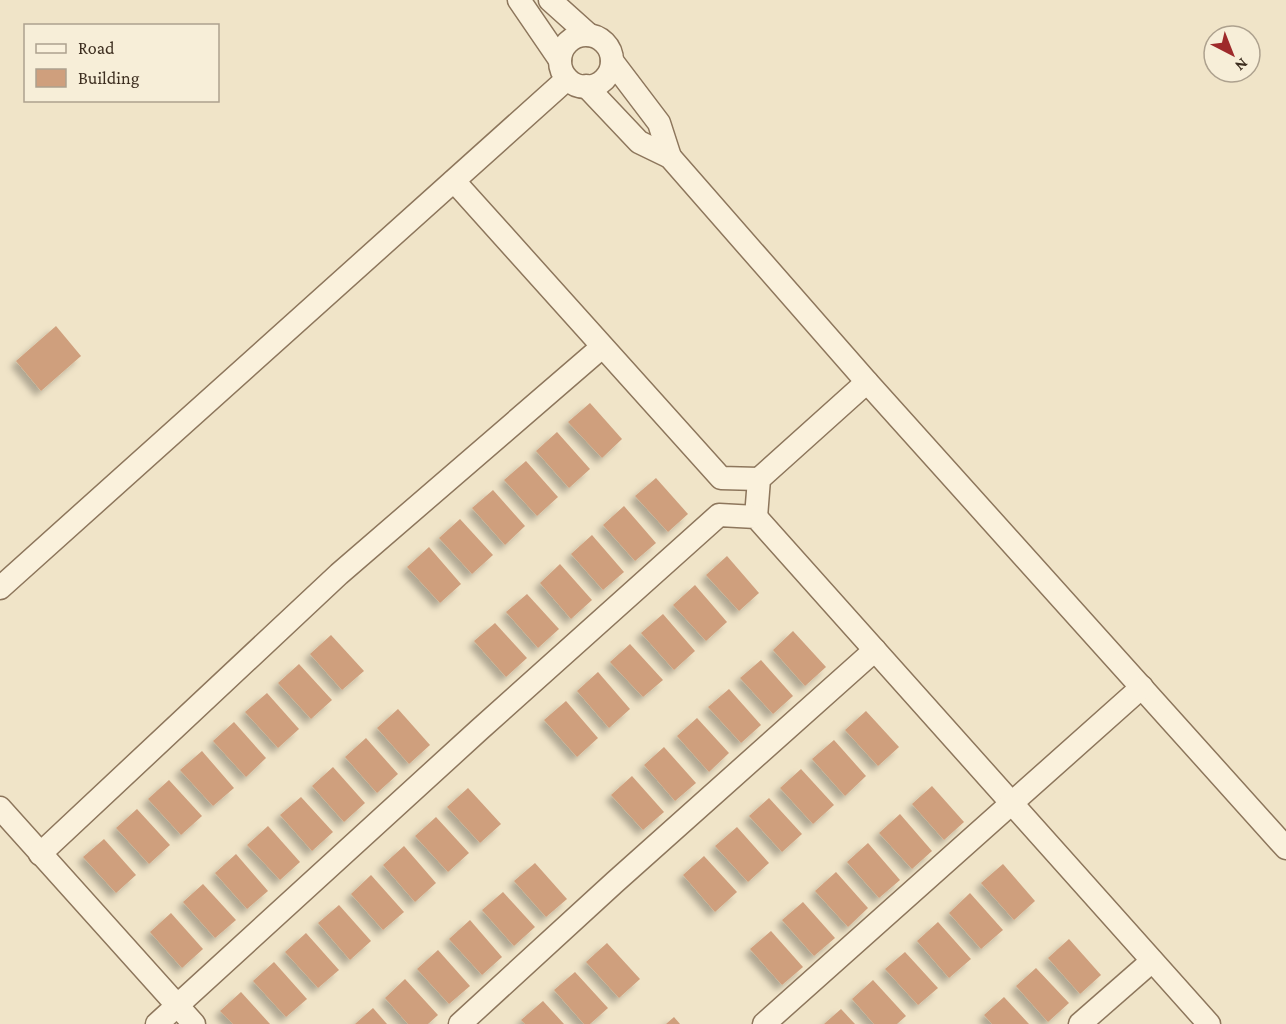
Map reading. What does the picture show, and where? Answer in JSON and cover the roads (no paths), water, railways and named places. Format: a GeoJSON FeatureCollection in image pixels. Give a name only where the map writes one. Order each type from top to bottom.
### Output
{"type":"FeatureCollection","features":[{"type":"Feature","properties":{"kind":"street"},"geometry":{"type":"LineString","coordinates":[[519,0],[571,75],[639,142],[670,157],[867,382],[1286,848]]}},
{"type":"Feature","properties":{"kind":"street"},"geometry":{"type":"LineString","coordinates":[[549,0],[589,35],[606,44],[612,61],[659,123],[670,157]]}},
{"type":"Feature","properties":{"kind":"street"},"geometry":{"type":"LineString","coordinates":[[589,35],[573,39],[562,52],[571,75],[595,85],[610,71],[612,61]]}},
{"type":"Feature","properties":{"kind":"street"},"geometry":{"type":"LineString","coordinates":[[0,588],[571,75]]}},
{"type":"Feature","properties":{"kind":"street"},"geometry":{"type":"LineString","coordinates":[[454,181],[721,478],[759,479],[867,382]]}},
{"type":"Feature","properties":{"kind":"street"},"geometry":{"type":"LineString","coordinates":[[40,854],[339,574],[602,347]]}},
{"type":"Feature","properties":{"kind":"street"},"geometry":{"type":"LineString","coordinates":[[157,1024],[718,515],[721,478]]}},
{"type":"Feature","properties":{"kind":"street"},"geometry":{"type":"LineString","coordinates":[[756,517],[759,479]]}},
{"type":"Feature","properties":{"kind":"street"},"geometry":{"type":"LineString","coordinates":[[718,515],[756,517],[1209,1024]]}},
{"type":"Feature","properties":{"kind":"street"},"geometry":{"type":"LineString","coordinates":[[460,1024],[875,650]]}},
{"type":"Feature","properties":{"kind":"street"},"geometry":{"type":"LineString","coordinates":[[764,1024],[1142,687]]}},
{"type":"Feature","properties":{"kind":"street"},"geometry":{"type":"LineString","coordinates":[[0,808],[194,1024]]}},
{"type":"Feature","properties":{"kind":"street"},"geometry":{"type":"LineString","coordinates":[[1080,1024],[1152,961]]}}]}
